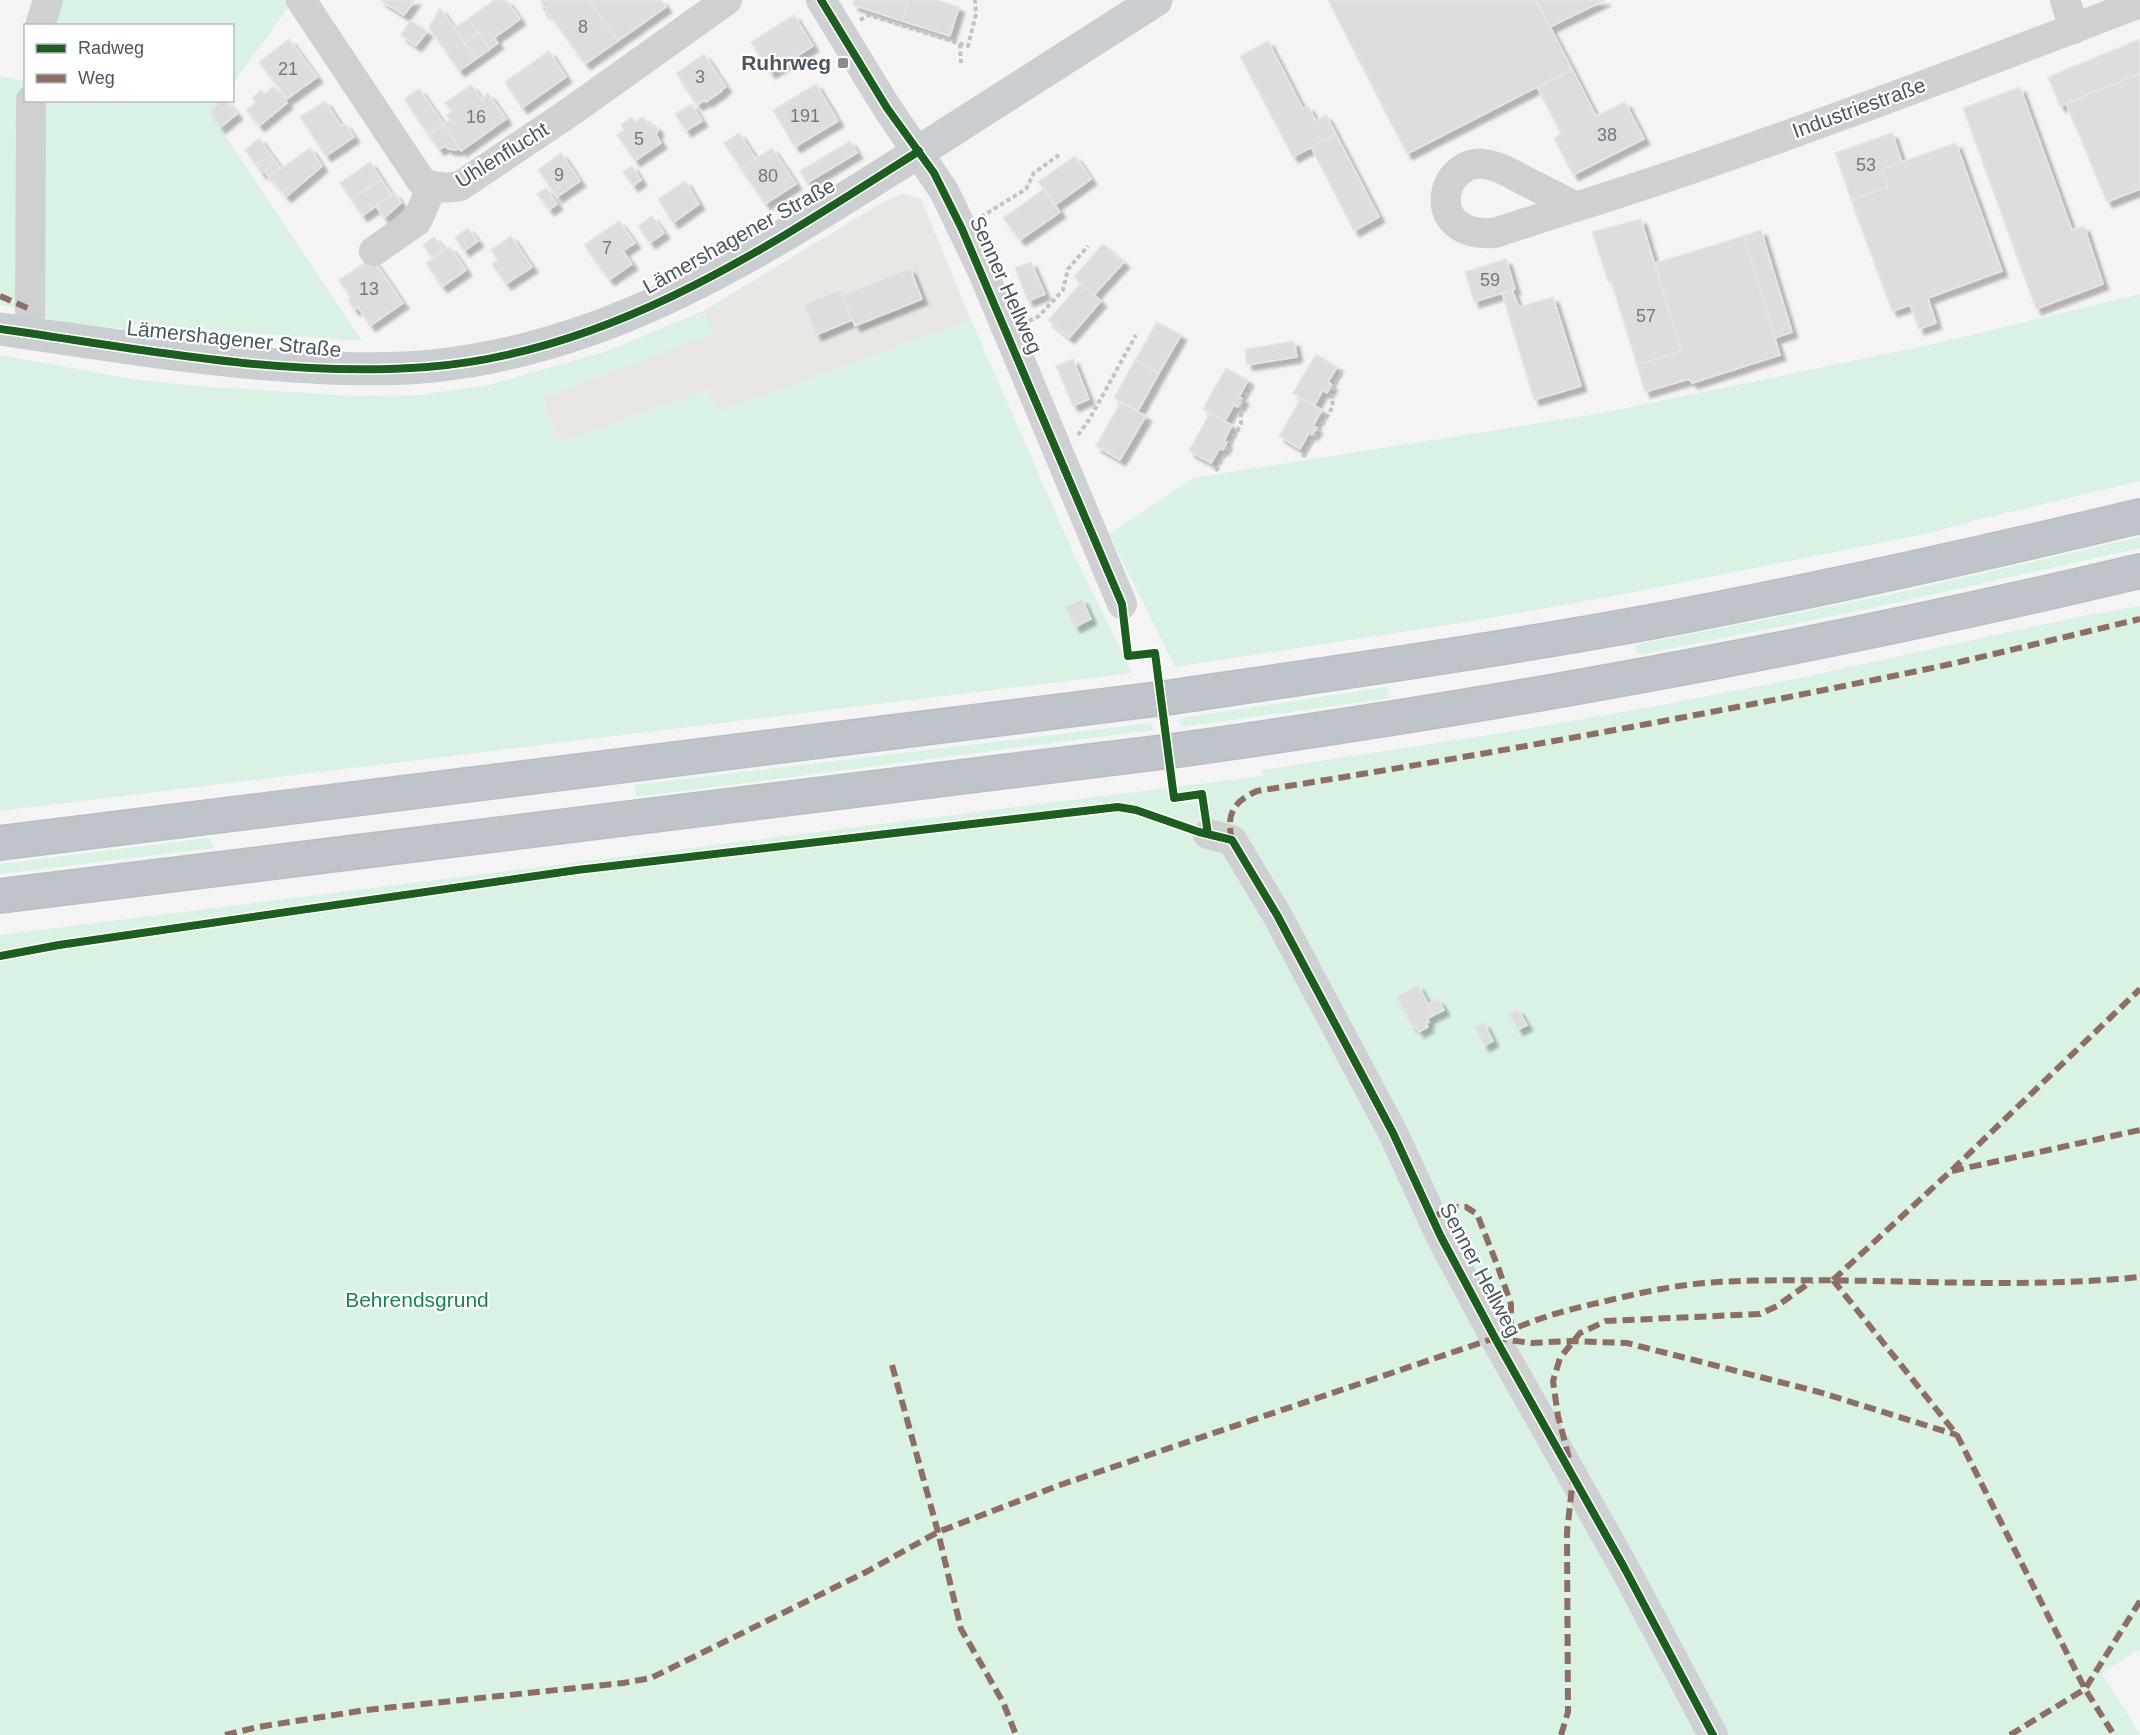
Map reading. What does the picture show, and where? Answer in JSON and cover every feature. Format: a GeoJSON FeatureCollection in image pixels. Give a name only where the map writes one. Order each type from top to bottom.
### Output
{"type":"FeatureCollection","features":[{"type":"Feature","properties":{"kind":"highway"},"geometry":{"type":"LineString","coordinates":[[0,843],[1165,698],[1460,655],[1677,617],[1892,573],[2140,516]]}},
{"type":"Feature","properties":{"kind":"highway"},"geometry":{"type":"LineString","coordinates":[[0,896],[1159,752],[1356,725],[1626,680],[1790,648],[1992,606],[2140,571]]}},
{"type":"Feature","properties":{"kind":"main road","name":"Lämershagener Straße"},"geometry":{"type":"LineString","coordinates":[[15,331],[249,364],[355,369],[429,367],[500,356],[591,330],[664,301],[764,247],[919,152],[1155,0]]}},
{"type":"Feature","properties":{"kind":"street"},"geometry":{"type":"LineString","coordinates":[[41,24],[48,0]]}},
{"type":"Feature","properties":{"kind":"street","name":"Uhlenflucht"},"geometry":{"type":"LineString","coordinates":[[301,0],[422,182],[441,188],[460,186],[573,110],[727,0]]}},
{"type":"Feature","properties":{"kind":"street","name":"Senner Hellweg"},"geometry":{"type":"LineString","coordinates":[[821,0],[886,108],[945,191],[1008,332],[1122,604]]}},
{"type":"Feature","properties":{"kind":"street"},"geometry":{"type":"LineString","coordinates":[[2065,0],[2074,29]]}},
{"type":"Feature","properties":{"kind":"street","name":"Industriestraße"},"geometry":{"type":"LineString","coordinates":[[1576,207],[1755,147],[2140,3]]}},
{"type":"Feature","properties":{"kind":"street"},"geometry":{"type":"LineString","coordinates":[[15,331],[32,102]]}},
{"type":"Feature","properties":{"kind":"street"},"geometry":{"type":"LineString","coordinates":[[374,252],[417,221],[432,186]]}},
{"type":"Feature","properties":{"kind":"street","name":"Senner Hellweg"},"geometry":{"type":"LineString","coordinates":[[1208,834],[1232,840],[1277,915],[1393,1133],[1441,1237],[1625,1569],[1713,1735]]}},
{"type":"Feature","properties":{"kind":"path"},"geometry":{"type":"LineString","coordinates":[[856,22],[869,15],[968,46],[976,14],[975,0]]}},
{"type":"Feature","properties":{"kind":"path"},"geometry":{"type":"LineString","coordinates":[[960,44],[961,63]]}},
{"type":"Feature","properties":{"kind":"path"},"geometry":{"type":"LineString","coordinates":[[963,229],[1026,189],[1034,172],[1059,155]]}},
{"type":"Feature","properties":{"kind":"path"},"geometry":{"type":"LineString","coordinates":[[1008,332],[1039,316],[1063,290],[1068,269],[1088,246]]}},
{"type":"Feature","properties":{"kind":"path"},"geometry":{"type":"LineString","coordinates":[[1059,454],[1070,446],[1089,420],[1136,335]]}},
{"type":"Feature","properties":{"kind":"path"},"geometry":{"type":"LineString","coordinates":[[1303,457],[1333,406],[1331,392],[1343,370]]}},
{"type":"Feature","properties":{"kind":"path"},"geometry":{"type":"LineString","coordinates":[[1216,471],[1241,424],[1241,404],[1253,385]]}},
{"type":"Feature","properties":{"kind":"path"},"geometry":{"type":"LineString","coordinates":[[1126,635],[1128,656],[1155,653],[1174,798],[1202,794]]}},
{"type":"Feature","properties":{"kind":"shaded area"},"geometry":{"type":"Polygon","coordinates":[[[903,193],[921,199],[971,320],[718,412],[707,390],[561,443],[542,398],[713,333],[703,311],[885,201],[903,193]]]}},
{"type":"Feature","properties":{"kind":"green space"},"geometry":{"type":"Polygon","coordinates":[[[57,0],[294,0],[234,82],[234,24],[48,24],[57,0]]]}},
{"type":"Feature","properties":{"kind":"green space"},"geometry":{"type":"Polygon","coordinates":[[[0,76],[24,81],[23,294],[21,308],[0,305],[0,76]]]}},
{"type":"Feature","properties":{"kind":"green space"},"geometry":{"type":"Polygon","coordinates":[[[39,102],[218,102],[210,113],[362,341],[134,325],[133,336],[69,326],[39,315],[39,102]]]}},
{"type":"Feature","properties":{"kind":"green space"},"geometry":{"type":"Polygon","coordinates":[[[2140,294],[2140,481],[1930,533],[1630,593],[1473,621],[1175,667],[1109,534],[1193,478],[1603,413],[1934,344],[2140,294]]]}},
{"type":"Feature","properties":{"kind":"green space"},"geometry":{"type":"Polygon","coordinates":[[[703,311],[714,333],[542,398],[561,443],[707,390],[719,411],[971,320],[1073,552],[1132,673],[0,811],[0,355],[138,380],[209,387],[357,396],[419,395],[489,385],[607,351],[703,311]]]}},
{"type":"Feature","properties":{"kind":"green space"},"geometry":{"type":"Polygon","coordinates":[[[2140,537],[2140,548],[1863,610],[1638,655],[1634,645],[1884,596],[2140,537]]]}},
{"type":"Feature","properties":{"kind":"green space","name":"Behrendsgrund"},"geometry":{"type":"Polygon","coordinates":[[[2140,606],[2140,1649],[2102,1673],[2140,1735],[0,1735],[0,935],[1262,776],[1262,770],[1508,732],[1657,706],[1804,677],[2087,615],[2140,606]]]}},
{"type":"Feature","properties":{"kind":"green space"},"geometry":{"type":"Polygon","coordinates":[[[1387,687],[1390,698],[1181,727],[1180,718],[1387,687]]]}},
{"type":"Feature","properties":{"kind":"green space"},"geometry":{"type":"Polygon","coordinates":[[[1151,723],[1153,730],[636,797],[634,785],[1151,723]]]}},
{"type":"Feature","properties":{"kind":"green space"},"geometry":{"type":"Polygon","coordinates":[[[209,838],[213,848],[0,874],[0,864],[209,838]]]}},
{"type":"Feature","properties":{"kind":"building"},"geometry":{"type":"Polygon","coordinates":[[[380,0],[415,0],[404,15],[380,0]]]}},
{"type":"Feature","properties":{"kind":"building"},"geometry":{"type":"Polygon","coordinates":[[[494,0],[506,0],[520,19],[494,38],[498,43],[490,49],[468,19],[494,0]]]}},
{"type":"Feature","properties":{"kind":"building"},"geometry":{"type":"Polygon","coordinates":[[[540,0],[589,0],[618,41],[585,64],[547,11],[545,12],[542,8],[545,7],[540,0]]]}},
{"type":"Feature","properties":{"kind":"building"},"geometry":{"type":"Polygon","coordinates":[[[589,0],[661,0],[666,7],[618,41],[589,0]]]}},
{"type":"Feature","properties":{"kind":"building"},"geometry":{"type":"Polygon","coordinates":[[[854,0],[908,0],[902,21],[853,5],[854,0]]]}},
{"type":"Feature","properties":{"kind":"building"},"geometry":{"type":"Polygon","coordinates":[[[908,0],[936,0],[959,7],[950,36],[902,21],[908,0]]]}},
{"type":"Feature","properties":{"kind":"building"},"geometry":{"type":"Polygon","coordinates":[[[1328,0],[1536,0],[1572,69],[1407,154],[1328,0]]]}},
{"type":"Feature","properties":{"kind":"building"},"geometry":{"type":"Polygon","coordinates":[[[1536,0],[1605,0],[1550,27],[1536,0]]]}},
{"type":"Feature","properties":{"kind":"building"},"geometry":{"type":"Polygon","coordinates":[[[440,8],[476,59],[459,71],[429,27],[440,8]]]}},
{"type":"Feature","properties":{"kind":"building"},"geometry":{"type":"Polygon","coordinates":[[[794,15],[813,46],[770,73],[751,42],[794,15]]]}},
{"type":"Feature","properties":{"kind":"building"},"geometry":{"type":"Polygon","coordinates":[[[468,19],[478,33],[464,43],[454,28],[468,19]]]}},
{"type":"Feature","properties":{"kind":"building"},"geometry":{"type":"Polygon","coordinates":[[[411,20],[427,32],[416,46],[401,35],[411,20]]]}},
{"type":"Feature","properties":{"kind":"building"},"geometry":{"type":"Polygon","coordinates":[[[478,33],[490,49],[476,59],[464,43],[478,33]]]}},
{"type":"Feature","properties":{"kind":"building"},"geometry":{"type":"Polygon","coordinates":[[[289,39],[317,77],[287,99],[259,62],[289,39]]]}},
{"type":"Feature","properties":{"kind":"building"},"geometry":{"type":"Polygon","coordinates":[[[2140,39],[2140,73],[2060,106],[2048,77],[2140,39]]]}},
{"type":"Feature","properties":{"kind":"building"},"geometry":{"type":"Polygon","coordinates":[[[1268,41],[1303,109],[1308,106],[1316,121],[1326,115],[1336,134],[1293,157],[1240,56],[1268,41]]]}},
{"type":"Feature","properties":{"kind":"building"},"geometry":{"type":"Polygon","coordinates":[[[549,51],[566,77],[522,108],[505,82],[549,51]]]}},
{"type":"Feature","properties":{"kind":"building"},"geometry":{"type":"Polygon","coordinates":[[[704,54],[726,87],[706,102],[705,100],[697,105],[677,73],[704,54]]]}},
{"type":"Feature","properties":{"kind":"building"},"geometry":{"type":"Polygon","coordinates":[[[1572,69],[1596,116],[1625,102],[1644,139],[1573,175],[1554,138],[1561,134],[1537,87],[1572,69]]]}},
{"type":"Feature","properties":{"kind":"building"},"geometry":{"type":"Polygon","coordinates":[[[2140,73],[2140,189],[2107,202],[2066,104],[2140,73]]]}},
{"type":"Feature","properties":{"kind":"building"},"geometry":{"type":"Polygon","coordinates":[[[816,84],[838,121],[795,147],[773,110],[816,84]]]}},
{"type":"Feature","properties":{"kind":"building"},"geometry":{"type":"Polygon","coordinates":[[[471,85],[481,99],[488,93],[506,119],[461,151],[444,124],[450,120],[446,115],[452,112],[445,103],[471,85]]]}},
{"type":"Feature","properties":{"kind":"building"},"geometry":{"type":"Polygon","coordinates":[[[273,86],[278,91],[280,90],[287,103],[259,126],[246,110],[256,102],[252,98],[261,90],[265,94],[273,86]]]}},
{"type":"Feature","properties":{"kind":"building"},"geometry":{"type":"Polygon","coordinates":[[[2020,87],[2072,230],[2084,226],[2103,284],[2036,309],[1963,108],[2020,87]]]}},
{"type":"Feature","properties":{"kind":"building"},"geometry":{"type":"Polygon","coordinates":[[[419,89],[444,124],[428,134],[404,99],[419,89]]]}},
{"type":"Feature","properties":{"kind":"building"},"geometry":{"type":"Polygon","coordinates":[[[325,101],[341,126],[345,124],[354,137],[326,156],[300,117],[325,101]]]}},
{"type":"Feature","properties":{"kind":"building"},"geometry":{"type":"Polygon","coordinates":[[[218,102],[227,102],[237,114],[220,128],[210,113],[218,102]]]}},
{"type":"Feature","properties":{"kind":"building"},"geometry":{"type":"Polygon","coordinates":[[[691,104],[702,121],[686,131],[675,114],[691,104]]]}},
{"type":"Feature","properties":{"kind":"building"},"geometry":{"type":"Polygon","coordinates":[[[632,117],[635,122],[643,117],[649,125],[655,125],[658,129],[656,135],[661,143],[635,161],[617,135],[624,130],[621,125],[632,117]]]}},
{"type":"Feature","properties":{"kind":"building"},"geometry":{"type":"Polygon","coordinates":[[[444,124],[459,148],[456,150],[445,146],[439,150],[428,134],[444,124]]]}},
{"type":"Feature","properties":{"kind":"building"},"geometry":{"type":"Polygon","coordinates":[[[739,133],[756,159],[741,169],[724,143],[739,133]]]}},
{"type":"Feature","properties":{"kind":"building"},"geometry":{"type":"Polygon","coordinates":[[[1892,133],[1902,162],[1882,169],[1888,187],[1851,200],[1835,153],[1892,133]]]}},
{"type":"Feature","properties":{"kind":"building"},"geometry":{"type":"Polygon","coordinates":[[[1336,134],[1379,217],[1354,231],[1311,147],[1336,134]]]}},
{"type":"Feature","properties":{"kind":"building"},"geometry":{"type":"Polygon","coordinates":[[[259,138],[271,155],[256,165],[245,150],[259,138]]]}},
{"type":"Feature","properties":{"kind":"building"},"geometry":{"type":"Polygon","coordinates":[[[850,141],[857,153],[807,183],[800,171],[850,141]]]}},
{"type":"Feature","properties":{"kind":"building"},"geometry":{"type":"Polygon","coordinates":[[[1956,143],[2002,271],[1928,298],[1936,323],[1919,329],[1910,305],[1892,311],[1851,200],[1888,187],[1882,169],[1956,143]]]}},
{"type":"Feature","properties":{"kind":"building"},"geometry":{"type":"Polygon","coordinates":[[[310,148],[322,166],[286,197],[269,177],[310,148]]]}},
{"type":"Feature","properties":{"kind":"building"},"geometry":{"type":"Polygon","coordinates":[[[772,148],[796,184],[765,204],[741,169],[772,148]]]}},
{"type":"Feature","properties":{"kind":"building"},"geometry":{"type":"Polygon","coordinates":[[[561,153],[580,181],[557,197],[538,170],[561,153]]]}},
{"type":"Feature","properties":{"kind":"building"},"geometry":{"type":"Polygon","coordinates":[[[271,155],[276,162],[261,173],[256,165],[271,155]]]}},
{"type":"Feature","properties":{"kind":"building"},"geometry":{"type":"Polygon","coordinates":[[[1075,156],[1091,179],[1055,205],[1038,182],[1075,156]]]}},
{"type":"Feature","properties":{"kind":"building"},"geometry":{"type":"Polygon","coordinates":[[[276,162],[280,167],[269,177],[264,171],[276,162]]]}},
{"type":"Feature","properties":{"kind":"building"},"geometry":{"type":"Polygon","coordinates":[[[370,162],[381,179],[351,199],[340,183],[370,162]]]}},
{"type":"Feature","properties":{"kind":"building"},"geometry":{"type":"Polygon","coordinates":[[[632,166],[641,180],[633,186],[623,172],[632,166]]]}},
{"type":"Feature","properties":{"kind":"building"},"geometry":{"type":"Polygon","coordinates":[[[381,179],[392,195],[362,216],[351,199],[381,179]]]}},
{"type":"Feature","properties":{"kind":"building"},"geometry":{"type":"Polygon","coordinates":[[[685,181],[699,204],[673,223],[658,199],[685,181]]]}},
{"type":"Feature","properties":{"kind":"building"},"geometry":{"type":"Polygon","coordinates":[[[546,188],[557,204],[549,210],[537,194],[546,188]]]}},
{"type":"Feature","properties":{"kind":"building"},"geometry":{"type":"Polygon","coordinates":[[[1044,189],[1060,212],[1020,240],[1003,218],[1044,189]]]}},
{"type":"Feature","properties":{"kind":"building"},"geometry":{"type":"Polygon","coordinates":[[[394,193],[401,203],[384,218],[376,206],[394,193]]]}},
{"type":"Feature","properties":{"kind":"building"},"geometry":{"type":"Polygon","coordinates":[[[652,216],[664,233],[650,243],[638,226],[652,216]]]}},
{"type":"Feature","properties":{"kind":"building"},"geometry":{"type":"Polygon","coordinates":[[[1641,219],[1681,351],[1637,365],[1611,281],[1608,281],[1592,232],[1641,219]]]}},
{"type":"Feature","properties":{"kind":"building"},"geometry":{"type":"Polygon","coordinates":[[[619,221],[635,243],[623,251],[632,264],[609,280],[584,245],[619,221]]]}},
{"type":"Feature","properties":{"kind":"building"},"geometry":{"type":"Polygon","coordinates":[[[468,228],[478,241],[464,251],[455,237],[468,228]]]}},
{"type":"Feature","properties":{"kind":"building"},"geometry":{"type":"Polygon","coordinates":[[[1761,230],[1792,332],[1775,338],[1744,236],[1761,230]]]}},
{"type":"Feature","properties":{"kind":"building"},"geometry":{"type":"Polygon","coordinates":[[[511,236],[532,267],[506,284],[492,264],[498,260],[491,250],[511,236]]]}},
{"type":"Feature","properties":{"kind":"building"},"geometry":{"type":"Polygon","coordinates":[[[1744,236],[1780,355],[1692,383],[1689,379],[1645,392],[1637,365],[1681,351],[1655,263],[1744,236]]]}},
{"type":"Feature","properties":{"kind":"building"},"geometry":{"type":"Polygon","coordinates":[[[434,237],[444,250],[432,258],[423,245],[434,237]]]}},
{"type":"Feature","properties":{"kind":"building"},"geometry":{"type":"Polygon","coordinates":[[[1103,244],[1124,262],[1094,295],[1074,277],[1103,244]]]}},
{"type":"Feature","properties":{"kind":"building"},"geometry":{"type":"Polygon","coordinates":[[[450,247],[466,270],[442,287],[426,263],[450,247]]]}},
{"type":"Feature","properties":{"kind":"building"},"geometry":{"type":"Polygon","coordinates":[[[372,258],[403,303],[370,326],[358,307],[354,310],[348,300],[351,298],[339,280],[372,258]]]}},
{"type":"Feature","properties":{"kind":"building"},"geometry":{"type":"Polygon","coordinates":[[[1506,259],[1515,289],[1474,302],[1465,272],[1506,259]]]}},
{"type":"Feature","properties":{"kind":"building"},"geometry":{"type":"Polygon","coordinates":[[[1031,262],[1045,294],[1028,301],[1015,268],[1031,262]]]}},
{"type":"Feature","properties":{"kind":"building"},"geometry":{"type":"Polygon","coordinates":[[[910,268],[922,299],[855,326],[842,295],[910,268]]]}},
{"type":"Feature","properties":{"kind":"building"},"geometry":{"type":"Polygon","coordinates":[[[1081,283],[1101,301],[1069,338],[1048,320],[1081,283]]]}},
{"type":"Feature","properties":{"kind":"building"},"geometry":{"type":"Polygon","coordinates":[[[840,290],[852,320],[816,335],[804,304],[840,290]]]}},
{"type":"Feature","properties":{"kind":"building"},"geometry":{"type":"Polygon","coordinates":[[[1512,290],[1519,307],[1553,297],[1581,386],[1534,400],[1502,293],[1512,290]]]}},
{"type":"Feature","properties":{"kind":"building"},"geometry":{"type":"Polygon","coordinates":[[[1157,322],[1181,335],[1159,373],[1135,360],[1157,322]]]}},
{"type":"Feature","properties":{"kind":"building"},"geometry":{"type":"Polygon","coordinates":[[[1294,341],[1297,357],[1247,365],[1245,349],[1294,341]]]}},
{"type":"Feature","properties":{"kind":"building"},"geometry":{"type":"Polygon","coordinates":[[[1316,354],[1337,367],[1328,382],[1332,385],[1327,393],[1323,390],[1314,406],[1293,393],[1316,354]]]}},
{"type":"Feature","properties":{"kind":"building"},"geometry":{"type":"Polygon","coordinates":[[[1073,359],[1089,399],[1073,406],[1056,366],[1073,359]]]}},
{"type":"Feature","properties":{"kind":"building"},"geometry":{"type":"Polygon","coordinates":[[[1135,360],[1159,373],[1138,411],[1114,398],[1135,360]]]}},
{"type":"Feature","properties":{"kind":"building"},"geometry":{"type":"Polygon","coordinates":[[[1226,368],[1248,380],[1239,397],[1243,399],[1238,407],[1234,405],[1225,421],[1203,409],[1226,368]]]}},
{"type":"Feature","properties":{"kind":"building"},"geometry":{"type":"Polygon","coordinates":[[[1301,398],[1322,410],[1313,426],[1317,428],[1312,435],[1309,433],[1300,449],[1279,436],[1301,398]]]}},
{"type":"Feature","properties":{"kind":"building"},"geometry":{"type":"Polygon","coordinates":[[[1121,402],[1146,416],[1120,460],[1096,446],[1121,402]]]}},
{"type":"Feature","properties":{"kind":"building"},"geometry":{"type":"Polygon","coordinates":[[[1210,413],[1232,425],[1224,441],[1227,442],[1223,450],[1220,448],[1211,463],[1189,451],[1210,413]]]}},
{"type":"Feature","properties":{"kind":"building"},"geometry":{"type":"Polygon","coordinates":[[[1082,599],[1091,619],[1075,627],[1065,607],[1082,599]]]}},
{"type":"Feature","properties":{"kind":"building"},"geometry":{"type":"Polygon","coordinates":[[[1418,985],[1434,1015],[1427,1019],[1428,1027],[1419,1032],[1415,1026],[1413,1027],[1396,997],[1418,985]]]}},
{"type":"Feature","properties":{"kind":"building"},"geometry":{"type":"Polygon","coordinates":[[[1438,999],[1444,1010],[1434,1015],[1428,1004],[1438,999]]]}},
{"type":"Feature","properties":{"kind":"building"},"geometry":{"type":"Polygon","coordinates":[[[1517,1009],[1527,1025],[1518,1030],[1509,1014],[1517,1009]]]}},
{"type":"Feature","properties":{"kind":"building"},"geometry":{"type":"Polygon","coordinates":[[[1484,1023],[1493,1041],[1484,1046],[1475,1027],[1484,1023]]]}},
{"type":"Feature","properties":{"kind":"marked path"},"geometry":{"type":"LineString","coordinates":[[0,296],[30,309]]}},
{"type":"Feature","properties":{"kind":"marked path"},"geometry":{"type":"LineString","coordinates":[[1232,840],[1230,823],[1233,810],[1242,800],[1257,791],[1428,763],[1767,701],[1937,667],[2140,619]]}},
{"type":"Feature","properties":{"kind":"marked path"},"geometry":{"type":"LineString","coordinates":[[1833,1280],[1951,1171],[2140,989]]}},
{"type":"Feature","properties":{"kind":"marked path"},"geometry":{"type":"LineString","coordinates":[[1952,1171],[2140,1130]]}},
{"type":"Feature","properties":{"kind":"marked path"},"geometry":{"type":"LineString","coordinates":[[1431,1218],[1454,1207],[1466,1207],[1477,1214],[1511,1304],[1511,1329]]}},
{"type":"Feature","properties":{"kind":"marked path"},"geometry":{"type":"LineString","coordinates":[[225,1735],[258,1727],[366,1710],[623,1683],[651,1678],[868,1571],[938,1532],[1060,1485],[1495,1338],[1547,1316],[1587,1305],[1659,1289],[1718,1282],[1823,1280],[2035,1283],[2140,1277]]}},
{"type":"Feature","properties":{"kind":"marked path"},"geometry":{"type":"LineString","coordinates":[[1833,1280],[1957,1435],[2085,1689],[2114,1735]]}},
{"type":"Feature","properties":{"kind":"marked path"},"geometry":{"type":"LineString","coordinates":[[1569,1458],[1558,1416],[1553,1381],[1560,1358],[1580,1333],[1606,1321],[1760,1314],[1777,1306],[1812,1281]]}},
{"type":"Feature","properties":{"kind":"marked path"},"geometry":{"type":"LineString","coordinates":[[1495,1338],[1531,1343],[1571,1341],[1627,1343],[1819,1392],[1957,1435]]}},
{"type":"Feature","properties":{"kind":"marked path"},"geometry":{"type":"LineString","coordinates":[[892,1365],[938,1532],[961,1629],[1003,1702],[1016,1735]]}},
{"type":"Feature","properties":{"kind":"marked path"},"geometry":{"type":"LineString","coordinates":[[1561,1735],[1568,1712],[1567,1532],[1573,1478]]}},
{"type":"Feature","properties":{"kind":"marked path"},"geometry":{"type":"LineString","coordinates":[[2010,1735],[2085,1689],[2140,1601]]}},
{"type":"Feature","properties":{"kind":"cycle path"},"geometry":{"type":"LineString","coordinates":[[821,0],[887,108],[934,173],[962,229],[1122,604],[1128,656],[1155,653],[1174,798],[1202,794],[1208,834]]}},
{"type":"Feature","properties":{"kind":"cycle path"},"geometry":{"type":"LineString","coordinates":[[0,329],[213,360],[320,369],[427,367],[495,358],[560,341],[624,318],[685,290],[804,223],[919,151]]}},
{"type":"Feature","properties":{"kind":"cycle path"},"geometry":{"type":"LineString","coordinates":[[0,956],[59,945],[577,870],[1118,807],[1136,810],[1199,832],[1232,840],[1277,915],[1393,1133],[1441,1237],[1625,1569],[1713,1735]]}},
{"type":"Feature","properties":{"kind":"place","name":"Ruhrweg"},"geometry":{"type":"Point","coordinates":[843,63]}}]}
